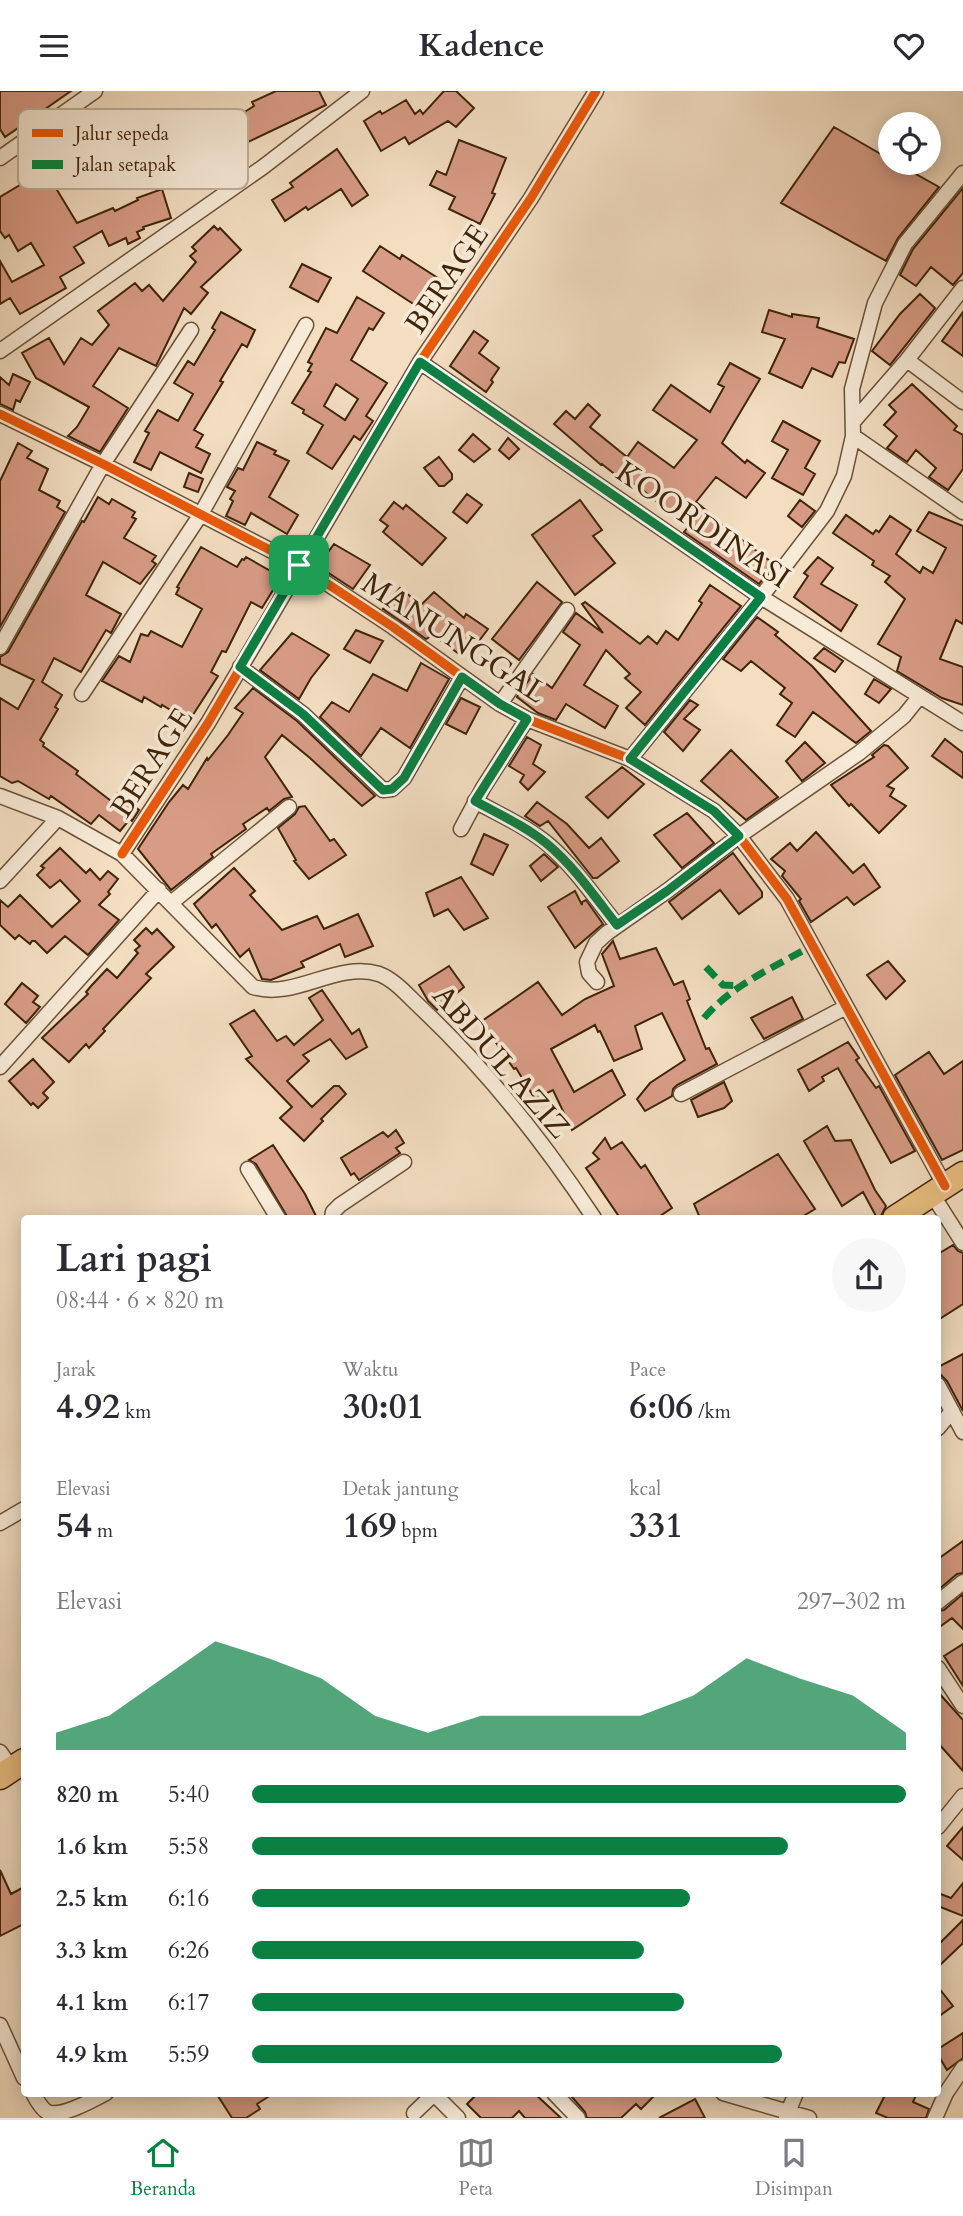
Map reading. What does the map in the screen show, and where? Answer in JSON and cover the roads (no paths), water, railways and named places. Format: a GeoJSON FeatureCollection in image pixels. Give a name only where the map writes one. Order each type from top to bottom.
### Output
{"type":"FeatureCollection","features":[{"type":"Feature","properties":{"kind":"highway"},"geometry":{"type":"LineString","coordinates":[[900,1215],[947,1185]]}},
{"type":"Feature","properties":{"kind":"street"},"geometry":{"type":"LineString","coordinates":[[69,109],[95,91]]}},
{"type":"Feature","properties":{"kind":"street"},"geometry":{"type":"LineString","coordinates":[[248,177],[362,91]]}},
{"type":"Feature","properties":{"kind":"street","name":"BERAGE"},"geometry":{"type":"LineString","coordinates":[[122,854],[208,723],[420,362],[531,198],[596,91]]}},
{"type":"Feature","properties":{"kind":"street"},"geometry":{"type":"LineString","coordinates":[[0,158],[18,145]]}},
{"type":"Feature","properties":{"kind":"street"},"geometry":{"type":"LineString","coordinates":[[630,759],[827,511],[844,475],[853,429],[852,389],[875,303],[905,244],[963,173]]}},
{"type":"Feature","properties":{"kind":"street"},"geometry":{"type":"LineString","coordinates":[[0,351],[232,189]]}},
{"type":"Feature","properties":{"kind":"street"},"geometry":{"type":"LineString","coordinates":[[853,429],[963,288]]}},
{"type":"Feature","properties":{"kind":"street"},"geometry":{"type":"LineString","coordinates":[[82,694],[201,514],[306,325]]}},
{"type":"Feature","properties":{"kind":"street"},"geometry":{"type":"LineString","coordinates":[[0,647],[103,464],[191,330]]}},
{"type":"Feature","properties":{"kind":"street"},"geometry":{"type":"LineString","coordinates":[[907,360],[963,402]]}},
{"type":"Feature","properties":{"kind":"street","name":"KOORDINASI"},"geometry":{"type":"LineString","coordinates":[[420,362],[761,597],[963,723]]}},
{"type":"Feature","properties":{"kind":"street","name":"MANUNGGAL"},"geometry":{"type":"LineString","coordinates":[[0,414],[299,565],[500,704],[527,719],[630,759],[714,811],[739,836],[787,899],[947,1185],[963,1243]]}},
{"type":"Feature","properties":{"kind":"street"},"geometry":{"type":"LineString","coordinates":[[853,429],[963,512]]}},
{"type":"Feature","properties":{"kind":"street"},"geometry":{"type":"LineString","coordinates":[[500,704],[567,610]]}},
{"type":"Feature","properties":{"kind":"street"},"geometry":{"type":"LineString","coordinates":[[240,667],[303,714],[383,790],[392,789],[404,778],[462,677]]}},
{"type":"Feature","properties":{"kind":"street"},"geometry":{"type":"LineString","coordinates":[[597,982],[589,973],[587,962],[596,943],[739,836],[880,737],[904,716],[920,696]]}},
{"type":"Feature","properties":{"kind":"street"},"geometry":{"type":"LineString","coordinates":[[461,829],[475,801],[527,719]]}},
{"type":"Feature","properties":{"kind":"street","name":"ABDUL AZIZ"},"geometry":{"type":"LineString","coordinates":[[0,796],[58,818],[122,854],[253,988],[270,991],[354,973],[379,974],[391,980],[453,1038],[569,1181],[592,1215]]}},
{"type":"Feature","properties":{"kind":"street"},"geometry":{"type":"LineString","coordinates":[[475,801],[522,827],[551,848],[567,863],[617,925]]}},
{"type":"Feature","properties":{"kind":"street"},"geometry":{"type":"LineString","coordinates":[[171,903],[289,807]]}},
{"type":"Feature","properties":{"kind":"street"},"geometry":{"type":"LineString","coordinates":[[0,881],[58,818]]}},
{"type":"Feature","properties":{"kind":"street"},"geometry":{"type":"LineString","coordinates":[[0,1067],[159,890]]}},
{"type":"Feature","properties":{"kind":"street"},"geometry":{"type":"LineString","coordinates":[[681,1094],[846,1007]]}},
{"type":"Feature","properties":{"kind":"street"},"geometry":{"type":"LineString","coordinates":[[333,1215],[340,1205],[404,1162]]}},
{"type":"Feature","properties":{"kind":"street"},"geometry":{"type":"LineString","coordinates":[[248,1169],[276,1215]]}},
{"type":"Feature","properties":{"kind":"street"},"geometry":{"type":"LineString","coordinates":[[941,1391],[963,1432]]}},
{"type":"Feature","properties":{"kind":"street"},"geometry":{"type":"LineString","coordinates":[[941,1424],[951,1411]]}},
{"type":"Feature","properties":{"kind":"street"},"geometry":{"type":"LineString","coordinates":[[0,1523],[21,1511]]}},
{"type":"Feature","properties":{"kind":"street"},"geometry":{"type":"LineString","coordinates":[[941,1600],[963,1583]]}},
{"type":"Feature","properties":{"kind":"street"},"geometry":{"type":"LineString","coordinates":[[941,1675],[963,1706]]}},
{"type":"Feature","properties":{"kind":"street"},"geometry":{"type":"LineString","coordinates":[[941,1823],[963,1795]]}},
{"type":"Feature","properties":{"kind":"street"},"geometry":{"type":"LineString","coordinates":[[0,2025],[21,2071]]}},
{"type":"Feature","properties":{"kind":"street"},"geometry":{"type":"LineString","coordinates":[[935,2118],[946,2093],[963,2069]]}},
{"type":"Feature","properties":{"kind":"street"},"geometry":{"type":"LineString","coordinates":[[36,2097],[47,2112],[56,2117],[98,2097]]}},
{"type":"Feature","properties":{"kind":"street"},"geometry":{"type":"LineString","coordinates":[[414,2113],[431,2097]]}},
{"type":"Feature","properties":{"kind":"street"},"geometry":{"type":"LineString","coordinates":[[437,2097],[458,2118]]}},
{"type":"Feature","properties":{"kind":"street"},"geometry":{"type":"LineString","coordinates":[[558,2097],[578,2118]]}},
{"type":"Feature","properties":{"kind":"street"},"geometry":{"type":"LineString","coordinates":[[735,2097],[787,2114],[809,2118]]}},
{"type":"Feature","properties":{"kind":"street"},"geometry":{"type":"LineString","coordinates":[[787,2114],[794,2097]]}}]}
